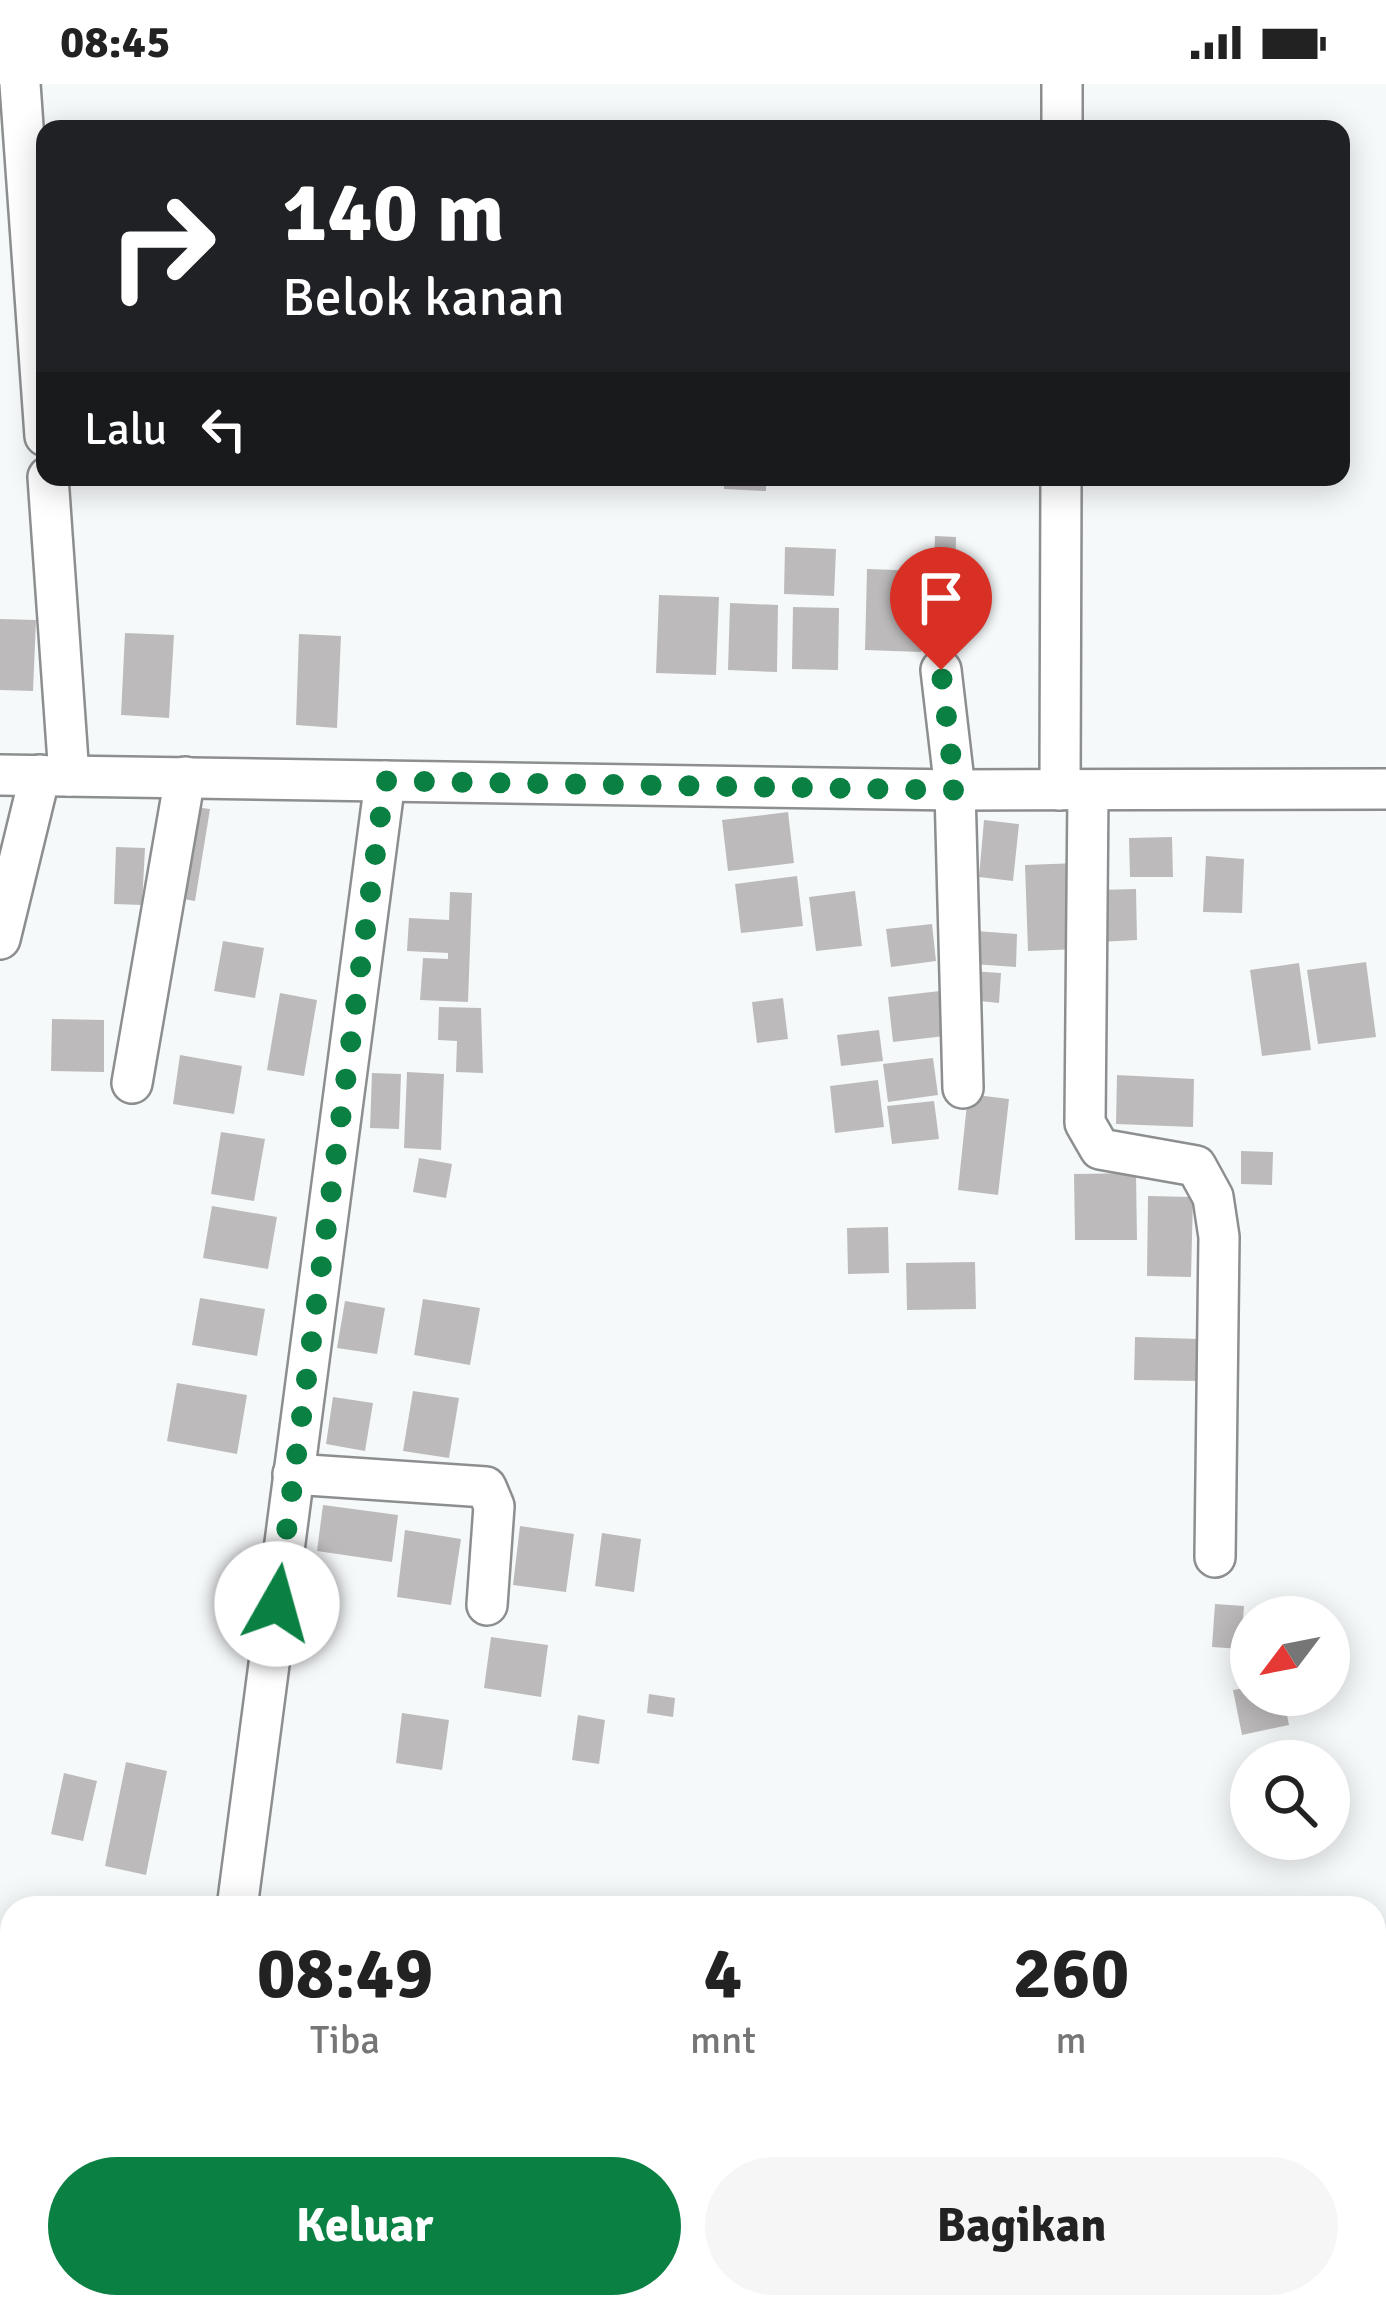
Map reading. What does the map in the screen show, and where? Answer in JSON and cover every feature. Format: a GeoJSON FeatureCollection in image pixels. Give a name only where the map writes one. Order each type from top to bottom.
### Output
{"type":"FeatureCollection","features":[{"type":"Feature","properties":{"kind":"street"},"geometry":{"type":"LineString","coordinates":[[20,84],[36,309]]}},
{"type":"Feature","properties":{"kind":"street"},"geometry":{"type":"LineString","coordinates":[[1062,84],[1062,120]]}},
{"type":"Feature","properties":{"kind":"street"},"geometry":{"type":"LineString","coordinates":[[0,938],[54,776],[48,486]]}},
{"type":"Feature","properties":{"kind":"street"},"geometry":{"type":"LineString","coordinates":[[1061,486],[1082,1103],[1085,1123],[1100,1149],[1189,1162],[1204,1174],[1213,1197],[1220,1237],[1215,1557]]}},
{"type":"Feature","properties":{"kind":"street"},"geometry":{"type":"LineString","coordinates":[[941,670],[955,790],[963,1088]]}},
{"type":"Feature","properties":{"kind":"street"},"geometry":{"type":"LineString","coordinates":[[0,775],[955,790],[1386,789]]}},
{"type":"Feature","properties":{"kind":"street"},"geometry":{"type":"LineString","coordinates":[[132,1083],[185,777]]}},
{"type":"Feature","properties":{"kind":"street"},"geometry":{"type":"LineString","coordinates":[[239,1896],[385,781]]}},
{"type":"Feature","properties":{"kind":"street"},"geometry":{"type":"LineString","coordinates":[[293,1474],[486,1487],[494,1506],[487,1605]]}},
{"type":"Feature","properties":{"kind":"building"},"geometry":{"type":"Polygon","coordinates":[[[724,486],[766,486],[766,491],[724,486]]]}},
{"type":"Feature","properties":{"kind":"building"},"geometry":{"type":"Polygon","coordinates":[[[935,536],[956,537],[954,641],[931,641],[935,536]]]}},
{"type":"Feature","properties":{"kind":"building"},"geometry":{"type":"Polygon","coordinates":[[[785,547],[836,549],[834,596],[784,594],[785,547]]]}},
{"type":"Feature","properties":{"kind":"building"},"geometry":{"type":"Polygon","coordinates":[[[867,569],[923,571],[921,652],[865,650],[867,569]]]}},
{"type":"Feature","properties":{"kind":"building"},"geometry":{"type":"Polygon","coordinates":[[[659,595],[719,597],[716,675],[656,673],[659,595]]]}},
{"type":"Feature","properties":{"kind":"building"},"geometry":{"type":"Polygon","coordinates":[[[730,603],[778,605],[777,672],[728,670],[730,603]]]}},
{"type":"Feature","properties":{"kind":"building"},"geometry":{"type":"Polygon","coordinates":[[[793,607],[839,608],[838,670],[792,669],[793,607]]]}},
{"type":"Feature","properties":{"kind":"building"},"geometry":{"type":"Polygon","coordinates":[[[0,619],[36,620],[33,691],[0,690],[0,619]]]}},
{"type":"Feature","properties":{"kind":"building"},"geometry":{"type":"Polygon","coordinates":[[[125,633],[174,635],[169,718],[121,715],[125,633]]]}},
{"type":"Feature","properties":{"kind":"building"},"geometry":{"type":"Polygon","coordinates":[[[299,634],[341,636],[337,728],[296,725],[299,634]]]}},
{"type":"Feature","properties":{"kind":"building"},"geometry":{"type":"Polygon","coordinates":[[[187,806],[210,809],[195,901],[172,897],[187,806]]]}},
{"type":"Feature","properties":{"kind":"building"},"geometry":{"type":"Polygon","coordinates":[[[788,812],[794,863],[728,871],[722,820],[788,812]]]}},
{"type":"Feature","properties":{"kind":"building"},"geometry":{"type":"Polygon","coordinates":[[[984,820],[1019,824],[1013,881],[979,877],[984,820]]]}},
{"type":"Feature","properties":{"kind":"building"},"geometry":{"type":"Polygon","coordinates":[[[1172,837],[1173,877],[1130,877],[1129,838],[1172,837]]]}},
{"type":"Feature","properties":{"kind":"building"},"geometry":{"type":"Polygon","coordinates":[[[116,847],[145,848],[142,905],[114,904],[116,847]]]}},
{"type":"Feature","properties":{"kind":"building"},"geometry":{"type":"Polygon","coordinates":[[[1206,856],[1244,859],[1242,913],[1203,912],[1206,856]]]}},
{"type":"Feature","properties":{"kind":"building"},"geometry":{"type":"Polygon","coordinates":[[[1078,863],[1081,949],[1028,951],[1025,865],[1078,863]]]}},
{"type":"Feature","properties":{"kind":"building"},"geometry":{"type":"Polygon","coordinates":[[[797,876],[803,926],[741,933],[735,884],[797,876]]]}},
{"type":"Feature","properties":{"kind":"building"},"geometry":{"type":"Polygon","coordinates":[[[1136,889],[1137,940],[1099,942],[1098,890],[1136,889]]]}},
{"type":"Feature","properties":{"kind":"building"},"geometry":{"type":"Polygon","coordinates":[[[855,891],[862,946],[816,951],[809,897],[855,891]]]}},
{"type":"Feature","properties":{"kind":"building"},"geometry":{"type":"Polygon","coordinates":[[[450,892],[472,893],[468,1002],[420,1000],[423,958],[448,959],[448,953],[407,951],[409,918],[449,920],[450,892]]]}},
{"type":"Feature","properties":{"kind":"building"},"geometry":{"type":"Polygon","coordinates":[[[932,924],[936,961],[891,967],[886,929],[932,924]]]}},
{"type":"Feature","properties":{"kind":"building"},"geometry":{"type":"Polygon","coordinates":[[[976,931],[1017,934],[1016,967],[973,964],[976,931]]]}},
{"type":"Feature","properties":{"kind":"building"},"geometry":{"type":"Polygon","coordinates":[[[223,941],[264,948],[255,998],[214,991],[223,941]]]}},
{"type":"Feature","properties":{"kind":"building"},"geometry":{"type":"Polygon","coordinates":[[[1366,962],[1376,1037],[1318,1044],[1307,970],[1366,962]]]}},
{"type":"Feature","properties":{"kind":"building"},"geometry":{"type":"Polygon","coordinates":[[[1299,963],[1311,1050],[1262,1056],[1250,970],[1299,963]]]}},
{"type":"Feature","properties":{"kind":"building"},"geometry":{"type":"Polygon","coordinates":[[[971,971],[1001,973],[999,1003],[969,1000],[971,971]]]}},
{"type":"Feature","properties":{"kind":"building"},"geometry":{"type":"Polygon","coordinates":[[[940,991],[945,1036],[893,1042],[888,997],[940,991]]]}},
{"type":"Feature","properties":{"kind":"building"},"geometry":{"type":"Polygon","coordinates":[[[280,993],[317,1000],[304,1076],[267,1070],[280,993]]]}},
{"type":"Feature","properties":{"kind":"building"},"geometry":{"type":"Polygon","coordinates":[[[783,998],[788,1039],[757,1043],[752,1002],[783,998]]]}},
{"type":"Feature","properties":{"kind":"building"},"geometry":{"type":"Polygon","coordinates":[[[439,1007],[481,1008],[483,1073],[456,1072],[457,1041],[438,1040],[439,1007]]]}},
{"type":"Feature","properties":{"kind":"building"},"geometry":{"type":"Polygon","coordinates":[[[52,1019],[104,1020],[104,1072],[51,1071],[52,1019]]]}},
{"type":"Feature","properties":{"kind":"building"},"geometry":{"type":"Polygon","coordinates":[[[879,1030],[883,1061],[841,1066],[837,1035],[879,1030]]]}},
{"type":"Feature","properties":{"kind":"building"},"geometry":{"type":"Polygon","coordinates":[[[180,1055],[242,1066],[234,1114],[173,1104],[180,1055]]]}},
{"type":"Feature","properties":{"kind":"building"},"geometry":{"type":"Polygon","coordinates":[[[933,1058],[938,1095],[888,1102],[883,1064],[933,1058]]]}},
{"type":"Feature","properties":{"kind":"building"},"geometry":{"type":"Polygon","coordinates":[[[407,1072],[444,1074],[441,1150],[404,1148],[407,1072]]]}},
{"type":"Feature","properties":{"kind":"building"},"geometry":{"type":"Polygon","coordinates":[[[372,1073],[401,1074],[399,1129],[370,1128],[372,1073]]]}},
{"type":"Feature","properties":{"kind":"building"},"geometry":{"type":"Polygon","coordinates":[[[1117,1075],[1194,1079],[1193,1127],[1116,1124],[1117,1075]]]}},
{"type":"Feature","properties":{"kind":"building"},"geometry":{"type":"Polygon","coordinates":[[[878,1080],[884,1127],[835,1133],[830,1086],[878,1080]]]}},
{"type":"Feature","properties":{"kind":"building"},"geometry":{"type":"Polygon","coordinates":[[[968,1094],[1009,1099],[998,1195],[958,1190],[968,1094]]]}},
{"type":"Feature","properties":{"kind":"building"},"geometry":{"type":"Polygon","coordinates":[[[934,1101],[939,1139],[892,1144],[887,1106],[934,1101]]]}},
{"type":"Feature","properties":{"kind":"building"},"geometry":{"type":"Polygon","coordinates":[[[221,1132],[265,1139],[254,1201],[211,1194],[221,1132]]]}},
{"type":"Feature","properties":{"kind":"building"},"geometry":{"type":"Polygon","coordinates":[[[1241,1151],[1273,1152],[1272,1185],[1241,1184],[1241,1151]]]}},
{"type":"Feature","properties":{"kind":"building"},"geometry":{"type":"Polygon","coordinates":[[[419,1158],[452,1164],[446,1198],[413,1192],[419,1158]]]}},
{"type":"Feature","properties":{"kind":"building"},"geometry":{"type":"Polygon","coordinates":[[[1136,1173],[1137,1240],[1075,1240],[1074,1174],[1136,1173]]]}},
{"type":"Feature","properties":{"kind":"building"},"geometry":{"type":"Polygon","coordinates":[[[1148,1196],[1193,1197],[1191,1277],[1147,1276],[1148,1196]]]}},
{"type":"Feature","properties":{"kind":"building"},"geometry":{"type":"Polygon","coordinates":[[[212,1206],[277,1217],[268,1269],[203,1258],[212,1206]]]}},
{"type":"Feature","properties":{"kind":"building"},"geometry":{"type":"Polygon","coordinates":[[[888,1227],[889,1273],[848,1274],[847,1228],[888,1227]]]}},
{"type":"Feature","properties":{"kind":"building"},"geometry":{"type":"Polygon","coordinates":[[[975,1262],[976,1309],[907,1310],[906,1263],[975,1262]]]}},
{"type":"Feature","properties":{"kind":"building"},"geometry":{"type":"Polygon","coordinates":[[[200,1298],[265,1309],[257,1356],[192,1345],[200,1298]]]}},
{"type":"Feature","properties":{"kind":"building"},"geometry":{"type":"Polygon","coordinates":[[[423,1299],[480,1308],[470,1365],[414,1355],[423,1299]]]}},
{"type":"Feature","properties":{"kind":"building"},"geometry":{"type":"Polygon","coordinates":[[[345,1301],[385,1308],[377,1354],[337,1348],[345,1301]]]}},
{"type":"Feature","properties":{"kind":"building"},"geometry":{"type":"Polygon","coordinates":[[[1135,1337],[1199,1339],[1199,1381],[1134,1380],[1135,1337]]]}},
{"type":"Feature","properties":{"kind":"building"},"geometry":{"type":"Polygon","coordinates":[[[177,1383],[247,1395],[237,1454],[167,1441],[177,1383]]]}},
{"type":"Feature","properties":{"kind":"building"},"geometry":{"type":"Polygon","coordinates":[[[413,1391],[459,1398],[449,1458],[403,1451],[413,1391]]]}},
{"type":"Feature","properties":{"kind":"building"},"geometry":{"type":"Polygon","coordinates":[[[333,1397],[373,1403],[365,1451],[326,1444],[333,1397]]]}},
{"type":"Feature","properties":{"kind":"building"},"geometry":{"type":"Polygon","coordinates":[[[323,1505],[398,1515],[392,1562],[317,1551],[323,1505]]]}},
{"type":"Feature","properties":{"kind":"building"},"geometry":{"type":"Polygon","coordinates":[[[520,1526],[574,1534],[566,1592],[513,1585],[520,1526]]]}},
{"type":"Feature","properties":{"kind":"building"},"geometry":{"type":"Polygon","coordinates":[[[405,1530],[461,1539],[451,1605],[397,1597],[405,1530]]]}},
{"type":"Feature","properties":{"kind":"building"},"geometry":{"type":"Polygon","coordinates":[[[602,1533],[641,1539],[634,1592],[595,1586],[602,1533]]]}},
{"type":"Feature","properties":{"kind":"building"},"geometry":{"type":"Polygon","coordinates":[[[1215,1604],[1230,1605],[1230,1648],[1212,1647],[1215,1604]]]}},
{"type":"Feature","properties":{"kind":"building"},"geometry":{"type":"Polygon","coordinates":[[[491,1637],[548,1645],[541,1697],[484,1688],[491,1637]]]}},
{"type":"Feature","properties":{"kind":"building"},"geometry":{"type":"Polygon","coordinates":[[[649,1694],[675,1698],[673,1717],[647,1713],[649,1694]]]}},
{"type":"Feature","properties":{"kind":"building"},"geometry":{"type":"Polygon","coordinates":[[[402,1713],[449,1720],[442,1770],[396,1763],[402,1713]]]}},
{"type":"Feature","properties":{"kind":"building"},"geometry":{"type":"Polygon","coordinates":[[[578,1715],[605,1720],[599,1764],[572,1760],[578,1715]]]}},
{"type":"Feature","properties":{"kind":"building"},"geometry":{"type":"Polygon","coordinates":[[[1238,1716],[1287,1716],[1289,1725],[1242,1735],[1238,1716]]]}},
{"type":"Feature","properties":{"kind":"building"},"geometry":{"type":"Polygon","coordinates":[[[126,1762],[167,1771],[146,1875],[105,1866],[126,1762]]]}},
{"type":"Feature","properties":{"kind":"building"},"geometry":{"type":"Polygon","coordinates":[[[64,1773],[97,1781],[83,1841],[51,1834],[64,1773]]]}},
{"type":"Feature","properties":{"kind":"route"},"geometry":{"type":"LineString","coordinates":[[277,1604],[385,781],[955,790],[941,670]]}}]}
